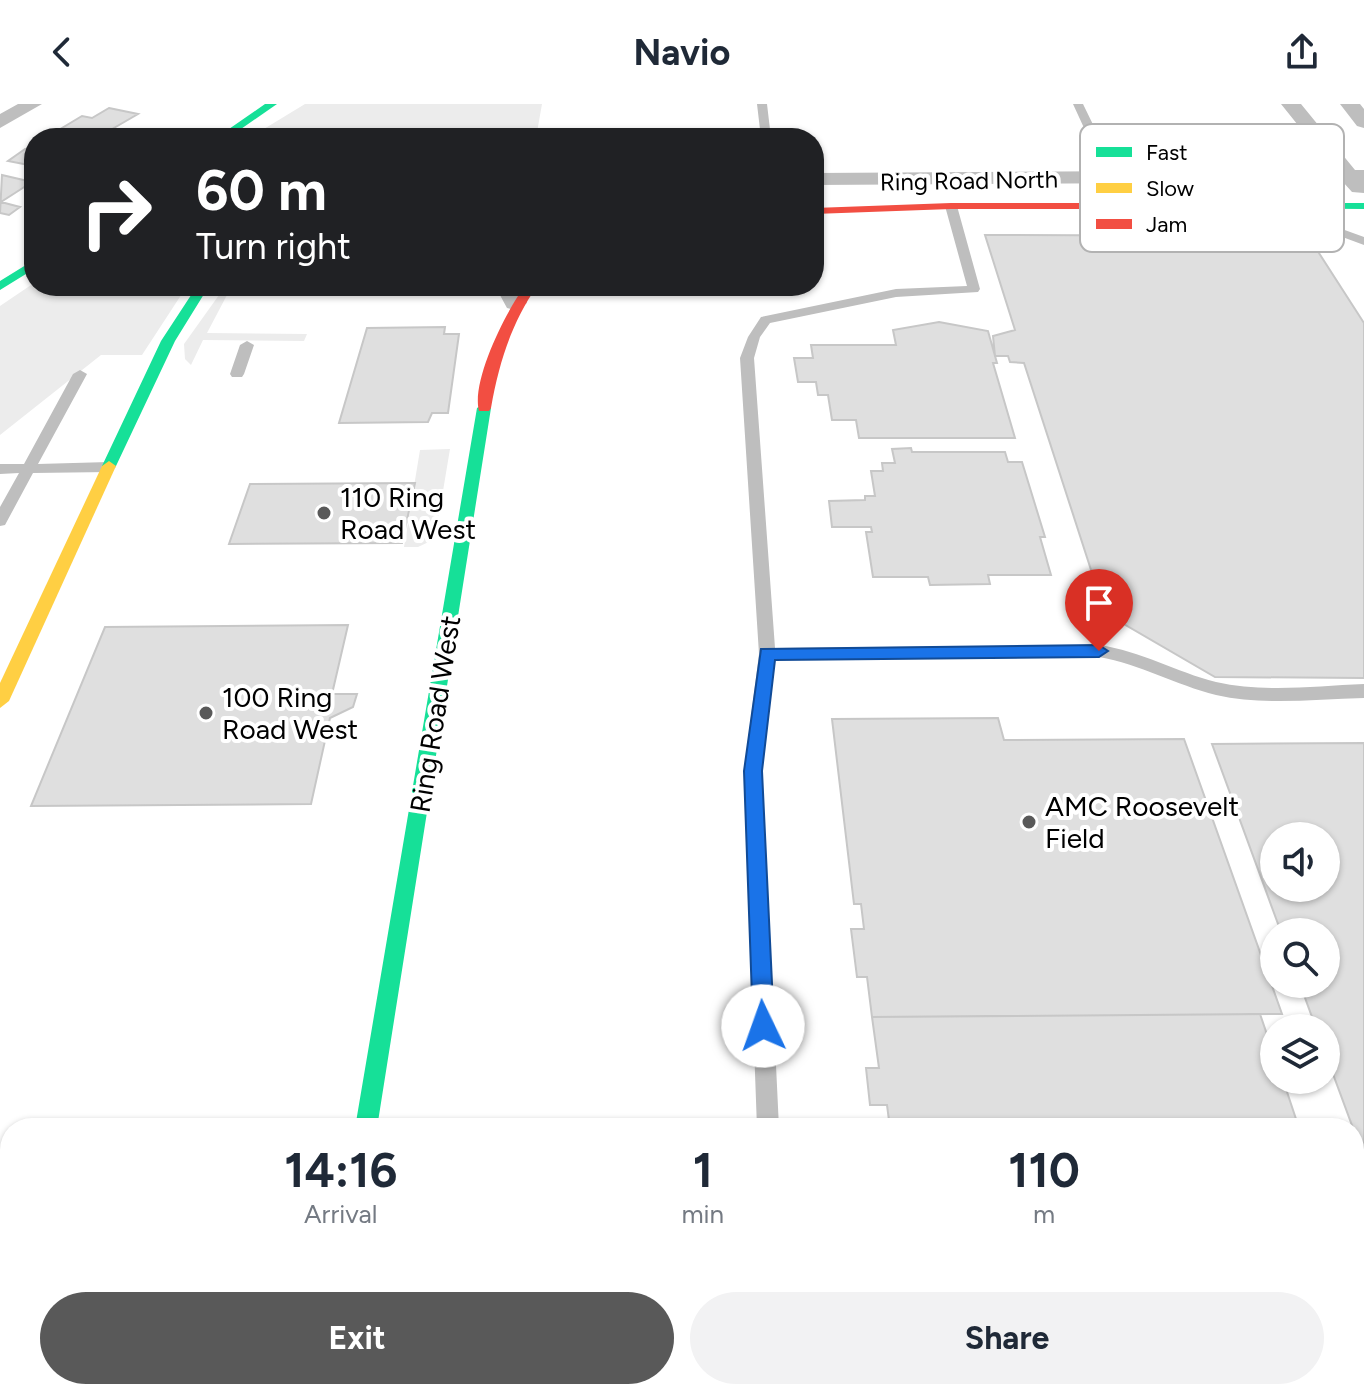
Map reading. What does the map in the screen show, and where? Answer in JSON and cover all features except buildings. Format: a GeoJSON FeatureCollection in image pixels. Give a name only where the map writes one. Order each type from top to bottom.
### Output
{"type":"FeatureCollection","features":[{"type":"Feature","properties":{"kind":"street"},"geometry":{"type":"LineString","coordinates":[[0,122],[32,104]]}},
{"type":"Feature","properties":{"kind":"street"},"geometry":{"type":"LineString","coordinates":[[236,128],[272,104]]}},
{"type":"Feature","properties":{"kind":"street"},"geometry":{"type":"LineString","coordinates":[[1291,104],[1306,122]]}},
{"type":"Feature","properties":{"kind":"street"},"geometry":{"type":"LineString","coordinates":[[1350,104],[1364,122]]}},
{"type":"Feature","properties":{"kind":"street"},"geometry":{"type":"LineString","coordinates":[[1357,176],[1364,195]]}},
{"type":"Feature","properties":{"kind":"street","name":"Ring Road North"},"geometry":{"type":"LineString","coordinates":[[824,179],[1080,178]]}},
{"type":"Feature","properties":{"kind":"street","name":"Ring Road North"},"geometry":{"type":"LineString","coordinates":[[824,211],[1080,206]]}},
{"type":"Feature","properties":{"kind":"street"},"geometry":{"type":"LineString","coordinates":[[0,286],[24,270]]}},
{"type":"Feature","properties":{"kind":"street"},"geometry":{"type":"LineString","coordinates":[[0,701],[168,341],[197,296]]}},
{"type":"Feature","properties":{"kind":"street","name":"Ring Road West"},"geometry":{"type":"LineString","coordinates":[[368,1118],[490,374],[497,344],[516,296]]}},
{"type":"Feature","properties":{"kind":"lane"},"geometry":{"type":"LineString","coordinates":[[762,104],[765,128]]}},
{"type":"Feature","properties":{"kind":"lane"},"geometry":{"type":"LineString","coordinates":[[1078,104],[1087,124]]}},
{"type":"Feature","properties":{"kind":"lane"},"geometry":{"type":"LineString","coordinates":[[768,1118],[753,771],[767,654],[747,358],[754,337],[766,320],[896,293],[974,289],[951,206]]}},
{"type":"Feature","properties":{"kind":"lane"},"geometry":{"type":"LineString","coordinates":[[1344,234],[1364,241]]}},
{"type":"Feature","properties":{"kind":"lane"},"geometry":{"type":"LineString","coordinates":[[237,374],[247,345]]}},
{"type":"Feature","properties":{"kind":"lane"},"geometry":{"type":"LineString","coordinates":[[0,521],[80,374]]}},
{"type":"Feature","properties":{"kind":"lane"},"geometry":{"type":"LineString","coordinates":[[0,469],[109,467]]}},
{"type":"Feature","properties":{"kind":"lane"},"geometry":{"type":"LineString","coordinates":[[767,654],[1099,651],[1118,653],[1200,684],[1235,692],[1364,691]]}},
{"type":"Feature","properties":{"kind":"shaded area"},"geometry":{"type":"Polygon","coordinates":[[[305,104],[542,104],[538,128],[265,128],[305,104]]]}},
{"type":"Feature","properties":{"kind":"shaded area"},"geometry":{"type":"Polygon","coordinates":[[[24,290],[24,296],[180,296],[142,355],[101,355],[0,435],[0,306],[24,290]]]}},
{"type":"Feature","properties":{"kind":"shaded area"},"geometry":{"type":"Polygon","coordinates":[[[218,296],[226,296],[207,333],[307,334],[304,341],[203,340],[191,365],[185,359],[184,344],[218,296]]]}},
{"type":"Feature","properties":{"kind":"shaded area"},"geometry":{"type":"Polygon","coordinates":[[[450,449],[435,539],[418,547],[404,547],[420,450],[450,449]]]}},
{"type":"Feature","properties":{"kind":"traffic: fast"},"geometry":{"type":"LineString","coordinates":[[236,128],[272,104]]}},
{"type":"Feature","properties":{"kind":"traffic: fast"},"geometry":{"type":"LineString","coordinates":[[1344,206],[1364,206]]}},
{"type":"Feature","properties":{"kind":"traffic: fast"},"geometry":{"type":"LineString","coordinates":[[0,286],[24,270]]}},
{"type":"Feature","properties":{"kind":"traffic: fast"},"geometry":{"type":"LineString","coordinates":[[109,466],[168,341],[197,296]]}},
{"type":"Feature","properties":{"kind":"traffic: fast"},"geometry":{"type":"LineString","coordinates":[[368,1118],[484,408]]}},
{"type":"Feature","properties":{"kind":"traffic: slow"},"geometry":{"type":"LineString","coordinates":[[0,701],[109,466]]}},
{"type":"Feature","properties":{"kind":"traffic: jam"},"geometry":{"type":"LineString","coordinates":[[824,211],[1080,206]]}},
{"type":"Feature","properties":{"kind":"traffic: jam"},"geometry":{"type":"LineString","coordinates":[[484,408],[505,329],[524,296]]}},
{"type":"Feature","properties":{"kind":"place","name":"110 Ring Road West"},"geometry":{"type":"Point","coordinates":[324,513]}},
{"type":"Feature","properties":{"kind":"place","name":"100 Ring Road West"},"geometry":{"type":"Point","coordinates":[206,713]}},
{"type":"Feature","properties":{"kind":"place","name":"AMC Roosevelt Field"},"geometry":{"type":"Point","coordinates":[1029,822]}},
{"type":"Feature","properties":{"kind":"route"},"geometry":{"type":"LineString","coordinates":[[763,1026],[753,771],[767,654],[1099,651]]}}]}
